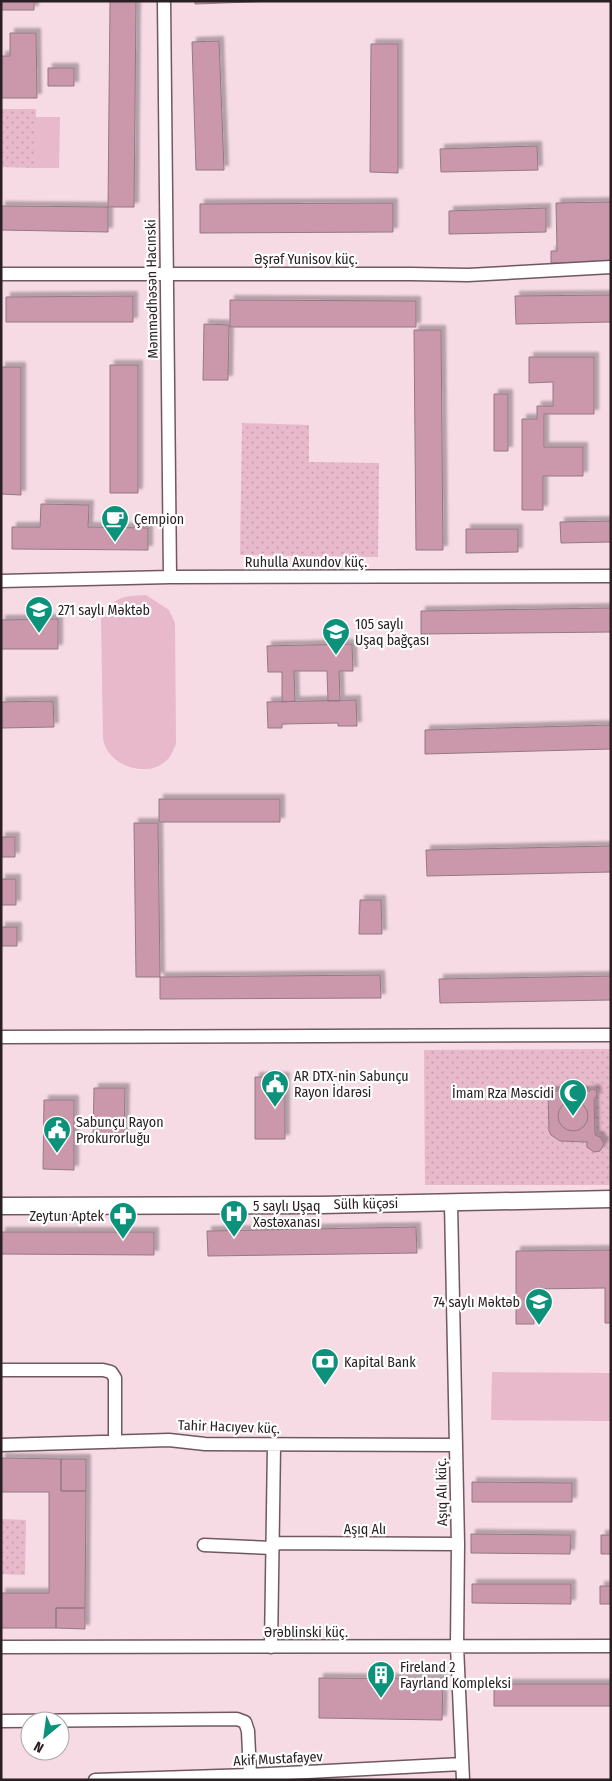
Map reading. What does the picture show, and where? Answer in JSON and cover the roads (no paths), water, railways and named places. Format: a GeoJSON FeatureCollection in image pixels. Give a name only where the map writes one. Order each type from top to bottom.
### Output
{"type":"FeatureCollection","features":[{"type":"Feature","properties":{"kind":"street","name":"Məmmədhəsən Hacınski"},"geometry":{"type":"LineString","coordinates":[[164,1],[170,577]]}},
{"type":"Feature","properties":{"kind":"street","name":"Əşrəf Yunisov küç."},"geometry":{"type":"LineString","coordinates":[[1,274],[411,274],[468,276],[611,267]]}},
{"type":"Feature","properties":{"kind":"street","name":"Ruhulla Axundov küç."},"geometry":{"type":"LineString","coordinates":[[1,581],[170,577],[611,576]]}},
{"type":"Feature","properties":{"kind":"street"},"geometry":{"type":"LineString","coordinates":[[1,1037],[611,1035]]}},
{"type":"Feature","properties":{"kind":"street","name":"Sülh küçəsi"},"geometry":{"type":"LineString","coordinates":[[1,1206],[451,1203],[611,1199]]}},
{"type":"Feature","properties":{"kind":"street","name":"Aşıq Alı küç."},"geometry":{"type":"LineString","coordinates":[[451,1203],[458,1544],[457,1646],[463,1780]]}},
{"type":"Feature","properties":{"kind":"street"},"geometry":{"type":"LineString","coordinates":[[1,1370],[103,1370],[111,1372],[115,1378],[115,1442]]}},
{"type":"Feature","properties":{"kind":"street","name":"Tahir Hacıyev küç."},"geometry":{"type":"LineString","coordinates":[[1,1445],[169,1440],[205,1444],[456,1445]]}},
{"type":"Feature","properties":{"kind":"street"},"geometry":{"type":"LineString","coordinates":[[271,1647],[274,1445]]}},
{"type":"Feature","properties":{"kind":"street","name":"Aşıq Alı"},"geometry":{"type":"LineString","coordinates":[[204,1545],[458,1544]]}},
{"type":"Feature","properties":{"kind":"street","name":"Ərəblinski küç."},"geometry":{"type":"LineString","coordinates":[[1,1647],[611,1646]]}},
{"type":"Feature","properties":{"kind":"street"},"geometry":{"type":"LineString","coordinates":[[1,1721],[238,1719],[245,1722],[248,1731],[250,1776]]}},
{"type":"Feature","properties":{"kind":"street","name":"Akif Mustafayev"},"geometry":{"type":"LineString","coordinates":[[95,1780],[196,1779],[462,1764]]}},
{"type":"Feature","properties":{"kind":"place","name":"Çempion"},"geometry":{"type":"Point","coordinates":[115,543]}},
{"type":"Feature","properties":{"kind":"place","name":"271 saylı Məktəb"},"geometry":{"type":"Point","coordinates":[39,634]}},
{"type":"Feature","properties":{"kind":"place","name":"105 saylı Uşaq bağçası"},"geometry":{"type":"Point","coordinates":[336,656]}},
{"type":"Feature","properties":{"kind":"place","name":"AR DTX-nin Sabunçu Rayon İdarəsi"},"geometry":{"type":"Point","coordinates":[275,1108]}},
{"type":"Feature","properties":{"kind":"place","name":"İmam Rza Məscidi"},"geometry":{"type":"Point","coordinates":[573,1117]}},
{"type":"Feature","properties":{"kind":"place","name":"Sabunçu Rayon Prokurorluğu"},"geometry":{"type":"Point","coordinates":[57,1154]}},
{"type":"Feature","properties":{"kind":"place","name":"5 saylı Uşaq Xəstəxanası"},"geometry":{"type":"Point","coordinates":[234,1238]}},
{"type":"Feature","properties":{"kind":"place","name":"Zeytun Aptek"},"geometry":{"type":"Point","coordinates":[123,1240]}},
{"type":"Feature","properties":{"kind":"place","name":"74 saylı Məktəb"},"geometry":{"type":"Point","coordinates":[539,1326]}},
{"type":"Feature","properties":{"kind":"place","name":"Kapital Bank"},"geometry":{"type":"Point","coordinates":[325,1386]}},
{"type":"Feature","properties":{"kind":"place","name":"Fireland 2 Fayrland Kompleksi"},"geometry":{"type":"Point","coordinates":[381,1699]}}]}
